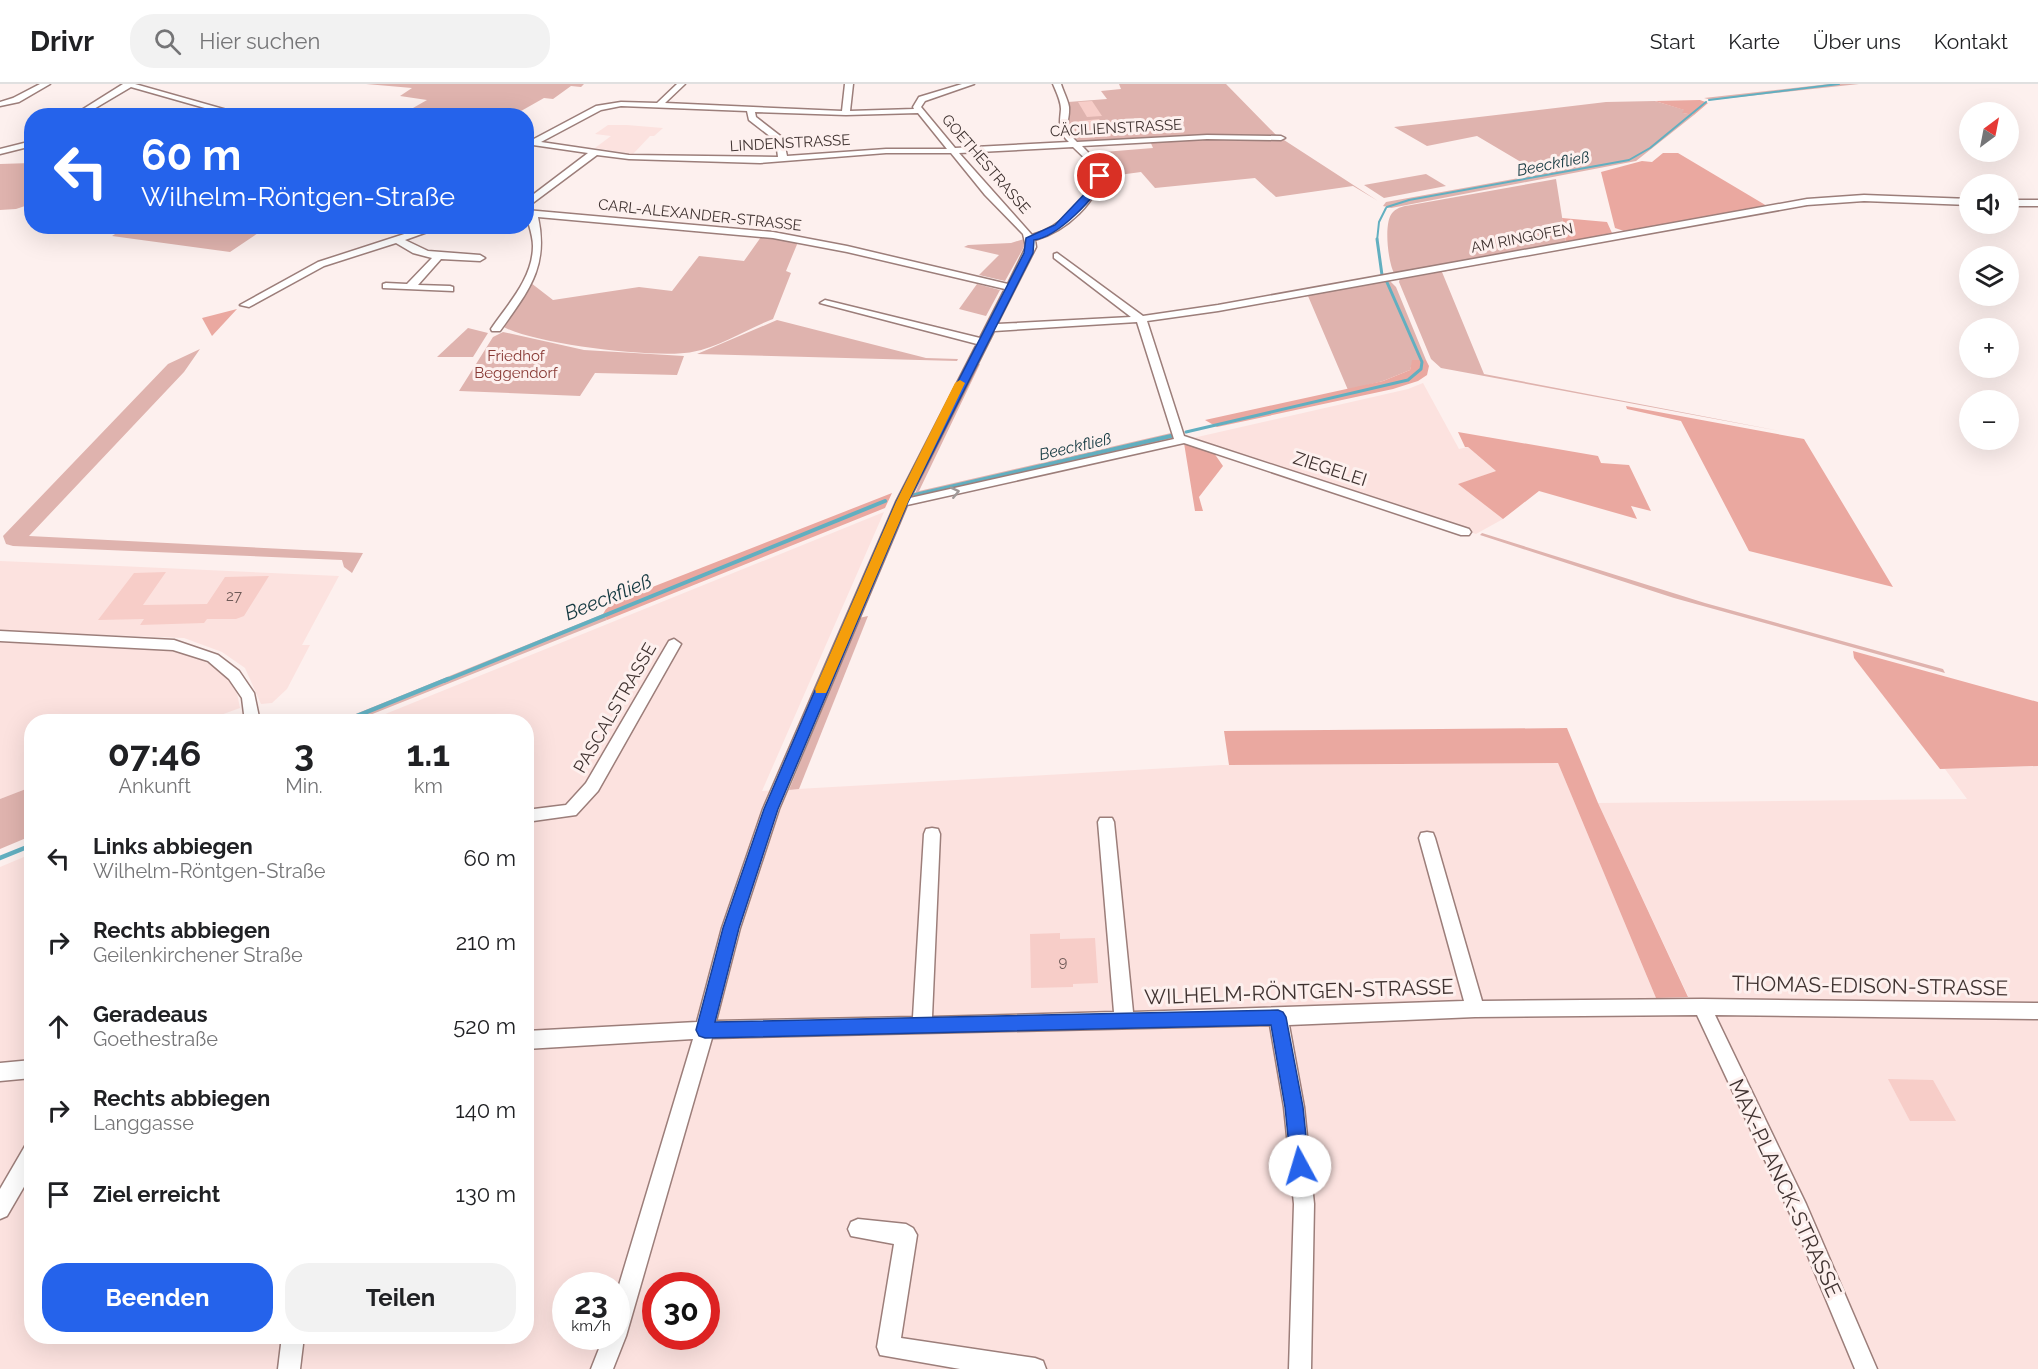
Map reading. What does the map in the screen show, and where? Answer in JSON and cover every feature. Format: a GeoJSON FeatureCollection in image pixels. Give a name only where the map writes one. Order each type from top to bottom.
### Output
{"type":"FeatureCollection","features":[{"type":"Feature","properties":{"kind":"street"},"geometry":{"type":"LineString","coordinates":[[0,104],[16,100],[46,84]]}},
{"type":"Feature","properties":{"kind":"street"},"geometry":{"type":"LineString","coordinates":[[89,108],[129,84],[215,108]]}},
{"type":"Feature","properties":{"kind":"street"},"geometry":{"type":"LineString","coordinates":[[660,104],[681,84]]}},
{"type":"Feature","properties":{"kind":"street"},"geometry":{"type":"LineString","coordinates":[[846,113],[849,84]]}},
{"type":"Feature","properties":{"kind":"street","name":"GOETHESTRASSE"},"geometry":{"type":"LineString","coordinates":[[630,1287],[705,1030],[731,928],[771,809],[902,502],[1031,248],[1030,238],[919,111],[918,103],[922,99],[970,84]]}},
{"type":"Feature","properties":{"kind":"street"},"geometry":{"type":"LineString","coordinates":[[1030,238],[1040,237],[1058,226],[1097,186],[1100,169],[1067,136],[1062,123],[1065,107],[1057,84]]}},
{"type":"Feature","properties":{"kind":"street"},"geometry":{"type":"LineString","coordinates":[[0,109],[5,110],[16,103],[16,100]]}},
{"type":"Feature","properties":{"kind":"street"},"geometry":{"type":"LineString","coordinates":[[534,140],[599,108],[621,104],[846,113],[919,111]]}},
{"type":"Feature","properties":{"kind":"street"},"geometry":{"type":"LineString","coordinates":[[751,110],[752,118],[780,140],[783,160]]}},
{"type":"Feature","properties":{"kind":"street","name":"CÄCILIENSTRASSE"},"geometry":{"type":"LineString","coordinates":[[952,151],[1207,137],[1281,138]]}},
{"type":"Feature","properties":{"kind":"street"},"geometry":{"type":"LineString","coordinates":[[0,142],[24,143]]}},
{"type":"Feature","properties":{"kind":"street","name":"LINDENSTRASSE"},"geometry":{"type":"LineString","coordinates":[[534,142],[630,157],[783,160],[886,151],[952,151]]}},
{"type":"Feature","properties":{"kind":"street"},"geometry":{"type":"LineString","coordinates":[[0,152],[24,145]]}},
{"type":"Feature","properties":{"kind":"street"},"geometry":{"type":"LineString","coordinates":[[534,207],[595,152]]}},
{"type":"Feature","properties":{"kind":"street","name":"AM RINGOFEN"},"geometry":{"type":"LineString","coordinates":[[825,303],[985,335],[1141,319],[1394,277],[1784,206],[1864,198],[1959,201]]}},
{"type":"Feature","properties":{"kind":"street"},"geometry":{"type":"LineString","coordinates":[[2019,203],[2038,203]]}},
{"type":"Feature","properties":{"kind":"street","name":"CARL-ALEXANDER-STRASSE"},"geometry":{"type":"LineString","coordinates":[[534,211],[773,235],[847,249],[1010,287]]}},
{"type":"Feature","properties":{"kind":"street"},"geometry":{"type":"LineString","coordinates":[[245,305],[321,264],[416,234]]}},
{"type":"Feature","properties":{"kind":"street"},"geometry":{"type":"LineString","coordinates":[[496,329],[526,284],[539,257],[534,234]]}},
{"type":"Feature","properties":{"kind":"street"},"geometry":{"type":"LineString","coordinates":[[398,240],[415,252],[480,258]]}},
{"type":"Feature","properties":{"kind":"street"},"geometry":{"type":"LineString","coordinates":[[410,287],[439,256]]}},
{"type":"Feature","properties":{"kind":"street"},"geometry":{"type":"LineString","coordinates":[[1057,256],[1141,319],[1177,436],[1183,440]]}},
{"type":"Feature","properties":{"kind":"street"},"geometry":{"type":"LineString","coordinates":[[386,286],[450,289]]}},
{"type":"Feature","properties":{"kind":"street"},"geometry":{"type":"LineString","coordinates":[[902,502],[1183,440]]}},
{"type":"Feature","properties":{"kind":"street","name":"ZIEGELEI"},"geometry":{"type":"LineString","coordinates":[[1183,440],[1466,532]]}},
{"type":"Feature","properties":{"kind":"street"},"geometry":{"type":"LineString","coordinates":[[0,636],[164,644],[184,648],[213,658],[234,675],[249,697],[252,714]]}},
{"type":"Feature","properties":{"kind":"street","name":"PASCALSTRASSE"},"geometry":{"type":"LineString","coordinates":[[534,815],[570,811],[592,787],[674,644]]}},
{"type":"Feature","properties":{"kind":"street","name":"WILHELM-RÖNTGEN-STRASSE"},"geometry":{"type":"LineString","coordinates":[[1106,822],[1124,1019]]}},
{"type":"Feature","properties":{"kind":"street"},"geometry":{"type":"LineString","coordinates":[[921,1024],[932,834]]}},
{"type":"Feature","properties":{"kind":"street","name":"WILHELM-RÖNTGEN-STRASSE"},"geometry":{"type":"LineString","coordinates":[[1427,838],[1475,1009]]}},
{"type":"Feature","properties":{"kind":"street","name":"WILHELM-RÖNTGEN-STRASSE"},"geometry":{"type":"LineString","coordinates":[[534,1040],[705,1030],[1278,1017],[1475,1009],[1702,1007]]}},
{"type":"Feature","properties":{"kind":"street","name":"THOMAS-EDISON-STRASSE"},"geometry":{"type":"LineString","coordinates":[[1702,1007],[2038,1011]]}},
{"type":"Feature","properties":{"kind":"street","name":"MAX-PLANCK-STRASSE"},"geometry":{"type":"LineString","coordinates":[[1702,1007],[1799,1211],[1866,1369]]}},
{"type":"Feature","properties":{"kind":"street"},"geometry":{"type":"LineString","coordinates":[[1278,1017],[1294,1107],[1304,1204],[1300,1369]]}},
{"type":"Feature","properties":{"kind":"street"},"geometry":{"type":"LineString","coordinates":[[0,1072],[24,1070]]}},
{"type":"Feature","properties":{"kind":"street"},"geometry":{"type":"LineString","coordinates":[[0,1209],[24,1167]]}},
{"type":"Feature","properties":{"kind":"street"},"geometry":{"type":"LineString","coordinates":[[858,1229],[906,1235],[888,1347],[1035,1369]]}},
{"type":"Feature","properties":{"kind":"street"},"geometry":{"type":"LineString","coordinates":[[289,1369],[292,1344]]}},
{"type":"Feature","properties":{"kind":"street","name":"GOETHESTRASSE"},"geometry":{"type":"LineString","coordinates":[[603,1369],[610,1350]]}},
{"type":"Feature","properties":{"kind":"shaded area"},"geometry":{"type":"Polygon","coordinates":[[[1700,100],[1708,103],[1694,115],[1682,113],[1684,110],[1655,101],[1700,100]]]}},
{"type":"Feature","properties":{"kind":"shaded area"},"geometry":{"type":"Polygon","coordinates":[[[608,125],[663,128],[654,136],[650,136],[633,154],[595,148],[611,136],[595,134],[608,125]]]}},
{"type":"Feature","properties":{"kind":"shaded area"},"geometry":{"type":"Polygon","coordinates":[[[1663,153],[1678,153],[1767,206],[1624,231],[1615,228],[1601,172],[1642,161],[1652,162],[1663,153]]]}},
{"type":"Feature","properties":{"kind":"shaded area"},"geometry":{"type":"Polygon","coordinates":[[[1562,218],[1607,222],[1612,233],[1566,242],[1562,218]]]}},
{"type":"Feature","properties":{"kind":"shaded area"},"geometry":{"type":"Polygon","coordinates":[[[237,309],[212,336],[202,318],[237,309]]]}},
{"type":"Feature","properties":{"kind":"shaded area"},"geometry":{"type":"Polygon","coordinates":[[[1412,360],[1426,360],[1429,366],[1427,375],[1418,381],[1393,389],[1217,427],[1205,420],[1383,381],[1410,370],[1412,360]]]}},
{"type":"Feature","properties":{"kind":"shaded area"},"geometry":{"type":"Polygon","coordinates":[[[1423,383],[1459,449],[1468,447],[1496,471],[1459,484],[1503,519],[1476,534],[1193,438],[1408,389],[1423,383]]]}},
{"type":"Feature","properties":{"kind":"shaded area"},"geometry":{"type":"Polygon","coordinates":[[[1626,406],[1804,439],[1893,587],[1749,551],[1681,421],[1627,409],[1626,406]]]}},
{"type":"Feature","properties":{"kind":"shaded area"},"geometry":{"type":"Polygon","coordinates":[[[1458,432],[1598,456],[1601,463],[1629,465],[1651,511],[1631,506],[1637,519],[1539,491],[1503,519],[1458,484],[1496,471],[1468,447],[1465,447],[1458,432]]]}},
{"type":"Feature","properties":{"kind":"shaded area"},"geometry":{"type":"Polygon","coordinates":[[[1184,443],[1214,453],[1223,466],[1199,497],[1203,511],[1195,511],[1184,443]]]}},
{"type":"Feature","properties":{"kind":"shaded area"},"geometry":{"type":"Polygon","coordinates":[[[892,493],[885,508],[607,620],[603,614],[609,604],[892,493]]]}},
{"type":"Feature","properties":{"kind":"shaded area"},"geometry":{"type":"Polygon","coordinates":[[[884,512],[762,791],[1222,765],[1558,763],[1656,998],[1688,996],[1598,803],[1967,799],[1945,769],[2038,766],[2038,1369],[0,1369],[0,867],[24,857],[24,1344],[534,1344],[534,714],[385,714],[884,512]]]}},
{"type":"Feature","properties":{"kind":"shaded area"},"geometry":{"type":"Polygon","coordinates":[[[0,561],[339,576],[302,645],[310,645],[287,689],[272,703],[261,704],[245,668],[222,652],[184,638],[0,631],[0,561]]]}},
{"type":"Feature","properties":{"kind":"shaded area"},"geometry":{"type":"Polygon","coordinates":[[[0,640],[163,647],[187,654],[221,669],[237,693],[240,708],[223,714],[24,714],[24,790],[0,799],[0,640]]]}},
{"type":"Feature","properties":{"kind":"shaded area"},"geometry":{"type":"Polygon","coordinates":[[[1853,651],[2038,702],[2038,766],[1940,769],[1854,658],[1853,651]]]}},
{"type":"Feature","properties":{"kind":"shaded area"},"geometry":{"type":"Polygon","coordinates":[[[1567,728],[1598,803],[1688,997],[1656,998],[1558,763],[1229,765],[1224,731],[1567,728]]]}},
{"type":"Feature","properties":{"kind":"green space"},"geometry":{"type":"Polygon","coordinates":[[[366,84],[584,84],[581,87],[571,86],[553,99],[544,98],[526,108],[413,108],[427,100],[400,96],[412,88],[366,84]]]}},
{"type":"Feature","properties":{"kind":"green space"},"geometry":{"type":"Polygon","coordinates":[[[1119,84],[1226,84],[1278,137],[1079,142],[1068,129],[1068,102],[1107,99],[1101,91],[1121,89],[1119,84]]]}},
{"type":"Feature","properties":{"kind":"green space"},"geometry":{"type":"Polygon","coordinates":[[[1829,84],[1859,84],[1712,100],[1704,98],[1829,84]]]}},
{"type":"Feature","properties":{"kind":"green space"},"geometry":{"type":"Polygon","coordinates":[[[1655,101],[1685,110],[1683,113],[1694,115],[1636,161],[1391,208],[1383,206],[1386,202],[1541,174],[1477,136],[1427,146],[1394,127],[1606,102],[1655,101]]]}},
{"type":"Feature","properties":{"kind":"green space"},"geometry":{"type":"Polygon","coordinates":[[[1206,138],[1284,140],[1378,201],[1353,186],[1276,197],[1255,178],[1155,188],[1141,172],[1104,177],[1104,168],[1091,153],[1153,148],[1150,141],[1206,138]]]}},
{"type":"Feature","properties":{"kind":"green space"},"geometry":{"type":"Polygon","coordinates":[[[24,163],[24,206],[0,210],[0,164],[24,163]]]}},
{"type":"Feature","properties":{"kind":"green space"},"geometry":{"type":"Polygon","coordinates":[[[1426,174],[1446,186],[1384,198],[1364,185],[1426,174]]]}},
{"type":"Feature","properties":{"kind":"green space"},"geometry":{"type":"Polygon","coordinates":[[[1556,179],[1566,242],[1394,273],[1388,251],[1387,232],[1390,217],[1397,209],[1556,179]]]}},
{"type":"Feature","properties":{"kind":"green space"},"geometry":{"type":"Polygon","coordinates":[[[1819,205],[1699,222],[1442,272],[1484,374],[1791,433],[1441,368],[1431,359],[1399,282],[1400,278],[1690,222],[1819,205]]]}},
{"type":"Feature","properties":{"kind":"green space"},"geometry":{"type":"Polygon","coordinates":[[[115,234],[257,234],[230,252],[112,236],[115,234]]]}},
{"type":"Feature","properties":{"kind":"green space"},"geometry":{"type":"Polygon","coordinates":[[[761,237],[798,242],[786,271],[791,273],[773,319],[702,350],[675,354],[625,352],[539,339],[502,326],[531,283],[553,300],[639,287],[672,291],[699,256],[744,261],[761,237]]]}},
{"type":"Feature","properties":{"kind":"green space"},"geometry":{"type":"Polygon","coordinates":[[[1024,239],[1024,247],[1005,281],[979,275],[999,255],[964,247],[1011,243],[1024,239]]]}},
{"type":"Feature","properties":{"kind":"green space"},"geometry":{"type":"Polygon","coordinates":[[[1389,280],[1396,287],[1426,360],[1413,360],[1410,370],[1383,381],[1348,390],[1308,296],[1211,311],[1389,280]]]}},
{"type":"Feature","properties":{"kind":"green space"},"geometry":{"type":"Polygon","coordinates":[[[977,284],[1000,290],[986,316],[959,309],[977,284]]]}},
{"type":"Feature","properties":{"kind":"green space"},"geometry":{"type":"Polygon","coordinates":[[[777,320],[926,358],[958,359],[957,361],[697,354],[777,320]]]}},
{"type":"Feature","properties":{"kind":"green space"},"geometry":{"type":"Polygon","coordinates":[[[468,328],[488,333],[473,357],[437,357],[468,328]]]}},
{"type":"Feature","properties":{"kind":"green space","name":"Friedhof Beggendorf"},"geometry":{"type":"Polygon","coordinates":[[[503,332],[584,350],[684,356],[677,375],[595,373],[580,396],[459,391],[493,337],[503,332]]]}},
{"type":"Feature","properties":{"kind":"green space"},"geometry":{"type":"Polygon","coordinates":[[[200,349],[184,372],[29,536],[363,553],[352,573],[344,567],[342,560],[6,544],[3,536],[168,364],[200,349]]]}},
{"type":"Feature","properties":{"kind":"green space"},"geometry":{"type":"Polygon","coordinates":[[[976,364],[980,364],[919,491],[1171,433],[1173,438],[913,498],[943,429],[976,364]]]}},
{"type":"Feature","properties":{"kind":"green space"},"geometry":{"type":"Polygon","coordinates":[[[1482,533],[1705,603],[1943,669],[1945,673],[1674,598],[1480,535],[1482,533]]]}},
{"type":"Feature","properties":{"kind":"green space"},"geometry":{"type":"Polygon","coordinates":[[[603,614],[607,620],[372,714],[356,714],[603,614]]]}},
{"type":"Feature","properties":{"kind":"green space"},"geometry":{"type":"Polygon","coordinates":[[[868,616],[799,789],[789,790],[859,618],[868,616]]]}},
{"type":"Feature","properties":{"kind":"green space"},"geometry":{"type":"Polygon","coordinates":[[[24,790],[24,839],[0,849],[0,799],[24,790]]]}},
{"type":"Feature","properties":{"kind":"building"},"geometry":{"type":"Polygon","coordinates":[[[1092,101],[1102,116],[1087,117],[1078,102],[1092,101]]]}},
{"type":"Feature","properties":{"kind":"building"},"geometry":{"type":"Polygon","coordinates":[[[1099,119],[1111,136],[1082,138],[1071,122],[1099,119]]]}},
{"type":"Feature","properties":{"kind":"building"},"geometry":{"type":"Polygon","coordinates":[[[166,572],[143,605],[207,604],[225,577],[269,576],[244,616],[236,619],[207,619],[204,623],[140,625],[144,619],[98,620],[134,573],[166,572]]]}},
{"type":"Feature","properties":{"kind":"building"},"geometry":{"type":"Polygon","coordinates":[[[1060,933],[1060,939],[1095,938],[1098,983],[1073,984],[1073,987],[1031,988],[1030,934],[1060,933]]]}},
{"type":"Feature","properties":{"kind":"building"},"geometry":{"type":"Polygon","coordinates":[[[1888,1079],[1933,1080],[1956,1121],[1910,1121],[1888,1079]]]}},
{"type":"Feature","properties":{"kind":"waterway","name":"Beeckfließ"},"geometry":{"type":"LineString","coordinates":[[1709,100],[1839,84]]}},
{"type":"Feature","properties":{"kind":"waterway","name":"Beeckfließ"},"geometry":{"type":"LineString","coordinates":[[1387,207],[1409,200],[1629,160],[1650,148],[1706,102]]}},
{"type":"Feature","properties":{"kind":"waterway","name":"Beeckfließ"},"geometry":{"type":"LineString","coordinates":[[1377,240],[1379,222],[1386,208]]}},
{"type":"Feature","properties":{"kind":"waterway","name":"Beeckfließ"},"geometry":{"type":"LineString","coordinates":[[1377,240],[1382,275]]}},
{"type":"Feature","properties":{"kind":"waterway","name":"Beeckfließ"},"geometry":{"type":"LineString","coordinates":[[1186,432],[1408,380],[1421,369],[1422,362],[1386,280]]}},
{"type":"Feature","properties":{"kind":"waterway","name":"Beeckfließ"},"geometry":{"type":"LineString","coordinates":[[915,495],[1171,436]]}},
{"type":"Feature","properties":{"kind":"waterway","name":"Beeckfließ"},"geometry":{"type":"LineString","coordinates":[[444,681],[885,501]]}},
{"type":"Feature","properties":{"kind":"waterway","name":"Beeckfließ"},"geometry":{"type":"LineString","coordinates":[[362,714],[448,679]]}},
{"type":"Feature","properties":{"kind":"waterway","name":"Beeckfließ"},"geometry":{"type":"LineString","coordinates":[[0,858],[24,848]]}},
{"type":"Feature","properties":{"kind":"slow traffic"},"geometry":{"type":"LineString","coordinates":[[821,689],[902,502],[960,383]]}},
{"type":"Feature","properties":{"kind":"route"},"geometry":{"type":"LineString","coordinates":[[1100,176],[1097,186],[1081,205],[1058,226],[1040,237],[1030,238],[1029,253],[970,364],[902,502],[771,809],[731,928],[705,1030],[1278,1017],[1294,1107],[1300,1166]]}}]}
